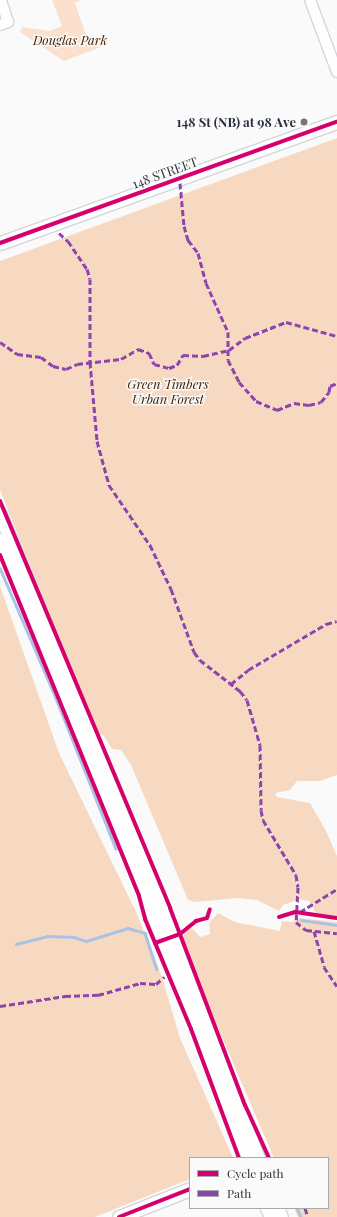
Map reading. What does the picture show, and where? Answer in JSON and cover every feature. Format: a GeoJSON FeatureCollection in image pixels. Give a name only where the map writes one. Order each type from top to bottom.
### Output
{"type":"FeatureCollection","features":[{"type":"Feature","properties":{"kind":"main road","name":"148 STREET"},"geometry":{"type":"LineString","coordinates":[[0,243],[337,122]]}},
{"type":"Feature","properties":{"kind":"main road"},"geometry":{"type":"LineString","coordinates":[[0,514],[163,911],[258,1157]]}},
{"type":"Feature","properties":{"kind":"main road"},"geometry":{"type":"LineString","coordinates":[[0,540],[158,927],[248,1157]]}},
{"type":"Feature","properties":{"kind":"main road"},"geometry":{"type":"LineString","coordinates":[[119,1217],[189,1189]]}},
{"type":"Feature","properties":{"kind":"street"},"geometry":{"type":"LineString","coordinates":[[1,0],[4,24]]}},
{"type":"Feature","properties":{"kind":"street"},"geometry":{"type":"LineString","coordinates":[[310,0],[337,72]]}},
{"type":"Feature","properties":{"kind":"green space","name":"Douglas Park"},"geometry":{"type":"Polygon","coordinates":[[[52,0],[81,0],[75,3],[85,32],[101,47],[64,61],[20,32],[22,27],[49,31],[62,26],[52,0]]]}},
{"type":"Feature","properties":{"kind":"green space","name":"Green Timbers Urban Forest"},"geometry":{"type":"Polygon","coordinates":[[[337,138],[337,775],[320,781],[297,781],[290,790],[275,793],[277,797],[310,803],[325,829],[337,856],[337,916],[316,913],[309,901],[300,899],[283,905],[279,911],[257,900],[238,898],[195,902],[188,900],[131,765],[121,750],[112,749],[103,735],[97,734],[0,490],[0,261],[337,138]]]}},
{"type":"Feature","properties":{"kind":"green space"},"geometry":{"type":"Polygon","coordinates":[[[0,586],[59,753],[137,914],[162,977],[180,1038],[233,1157],[189,1157],[189,1179],[95,1217],[0,1217],[0,586]]]}},
{"type":"Feature","properties":{"kind":"green space"},"geometry":{"type":"Polygon","coordinates":[[[218,913],[235,922],[280,931],[282,921],[292,922],[298,918],[337,922],[337,1217],[298,1217],[294,1209],[329,1209],[329,1157],[274,1157],[191,965],[183,941],[184,931],[192,928],[200,937],[210,934],[209,923],[218,913]]]}},
{"type":"Feature","properties":{"kind":"waterway"},"geometry":{"type":"LineString","coordinates":[[0,568],[56,698],[116,849]]}},
{"type":"Feature","properties":{"kind":"waterway"},"geometry":{"type":"LineString","coordinates":[[301,920],[337,925]]}},
{"type":"Feature","properties":{"kind":"waterway"},"geometry":{"type":"LineString","coordinates":[[16,944],[47,936],[74,937],[86,941],[128,928],[145,933],[157,969]]}},
{"type":"Feature","properties":{"kind":"waterway"},"geometry":{"type":"LineString","coordinates":[[297,1209],[301,1217]]}},
{"type":"Feature","properties":{"kind":"marked path"},"geometry":{"type":"LineString","coordinates":[[180,183],[184,226],[188,240],[198,253],[206,283],[228,332],[228,360],[239,382],[256,401],[277,410],[294,403],[309,405],[321,402],[329,392],[330,386],[337,383]]}},
{"type":"Feature","properties":{"kind":"marked path"},"geometry":{"type":"LineString","coordinates":[[59,233],[68,241],[87,269],[90,279],[90,362],[97,441],[109,485],[150,545],[171,589],[194,652],[200,660],[240,691],[247,700],[260,745],[261,810],[263,820],[296,875],[298,887],[296,922],[306,930],[337,933]]}},
{"type":"Feature","properties":{"kind":"marked path"},"geometry":{"type":"LineString","coordinates":[[0,342],[17,354],[41,357],[53,366],[66,369],[77,364],[121,359],[138,349],[149,353],[154,364],[169,368],[177,365],[183,355],[203,356],[229,350],[245,338],[286,322],[337,336]]}},
{"type":"Feature","properties":{"kind":"marked path"},"geometry":{"type":"LineString","coordinates":[[231,684],[248,670],[326,624],[337,621]]}},
{"type":"Feature","properties":{"kind":"marked path"},"geometry":{"type":"LineString","coordinates":[[300,912],[337,889]]}},
{"type":"Feature","properties":{"kind":"marked path"},"geometry":{"type":"LineString","coordinates":[[314,931],[324,967],[337,986]]}},
{"type":"Feature","properties":{"kind":"marked path"},"geometry":{"type":"LineString","coordinates":[[0,1006],[65,996],[98,995],[140,983],[156,984],[164,977]]}},
{"type":"Feature","properties":{"kind":"marked path"},"geometry":{"type":"LineString","coordinates":[[305,1209],[308,1217]]}},
{"type":"Feature","properties":{"kind":"cycle path"},"geometry":{"type":"LineString","coordinates":[[0,243],[337,122]]}},
{"type":"Feature","properties":{"kind":"cycle path"},"geometry":{"type":"LineString","coordinates":[[0,501],[170,908],[245,1105],[269,1157]]}},
{"type":"Feature","properties":{"kind":"cycle path"},"geometry":{"type":"LineString","coordinates":[[0,555],[139,896],[145,919],[191,1029],[239,1157]]}},
{"type":"Feature","properties":{"kind":"cycle path"},"geometry":{"type":"LineString","coordinates":[[155,943],[180,934],[196,921],[207,918],[210,909]]}},
{"type":"Feature","properties":{"kind":"cycle path"},"geometry":{"type":"LineString","coordinates":[[279,917],[295,912],[337,918]]}},
{"type":"Feature","properties":{"kind":"cycle path"},"geometry":{"type":"LineString","coordinates":[[119,1217],[189,1189]]}},
{"type":"Feature","properties":{"kind":"place","name":"148 St (NB) at 98 Ave"},"geometry":{"type":"Point","coordinates":[304,122]}}]}
